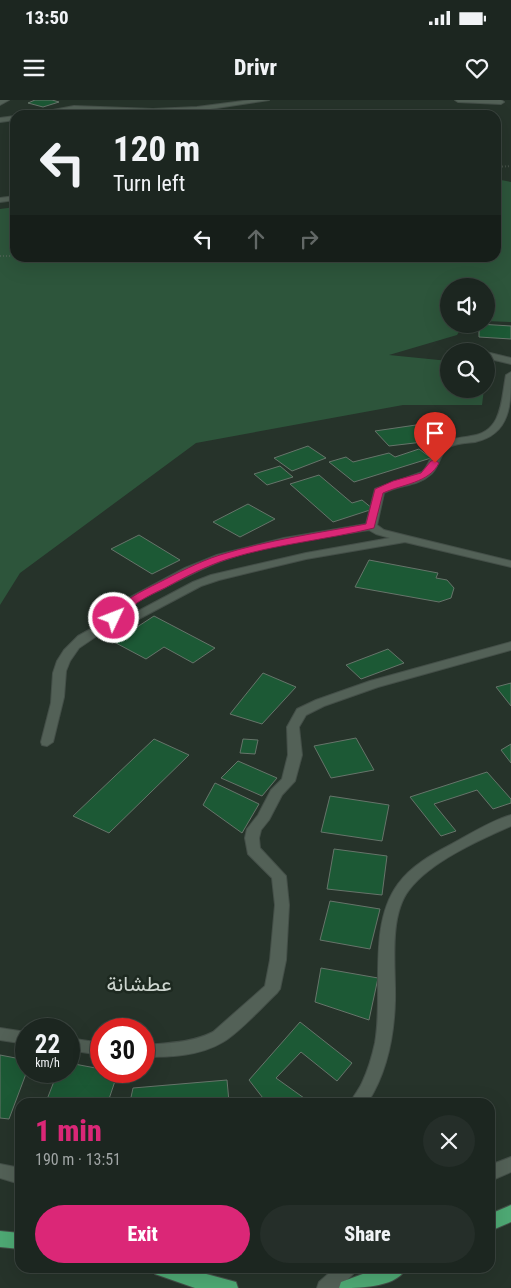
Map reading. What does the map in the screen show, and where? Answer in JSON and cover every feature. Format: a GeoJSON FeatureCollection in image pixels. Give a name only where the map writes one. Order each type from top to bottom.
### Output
{"type":"FeatureCollection","features":[{"type":"Feature","properties":{"kind":"main road"},"geometry":{"type":"LineString","coordinates":[[495,1221],[511,1213]]}},
{"type":"Feature","properties":{"kind":"main road"},"geometry":{"type":"LineString","coordinates":[[0,1239],[15,1240]]}},
{"type":"Feature","properties":{"kind":"main road"},"geometry":{"type":"LineString","coordinates":[[176,1273],[211,1285],[229,1288]]}},
{"type":"Feature","properties":{"kind":"main road"},"geometry":{"type":"LineString","coordinates":[[348,1288],[368,1282],[387,1273]]}},
{"type":"Feature","properties":{"kind":"street"},"geometry":{"type":"LineString","coordinates":[[0,103],[6,100]]}},
{"type":"Feature","properties":{"kind":"street"},"geometry":{"type":"LineString","coordinates":[[74,108],[78,100]]}},
{"type":"Feature","properties":{"kind":"street"},"geometry":{"type":"LineString","coordinates":[[178,110],[218,107],[266,100]]}},
{"type":"Feature","properties":{"kind":"street"},"geometry":{"type":"LineString","coordinates":[[458,100],[501,102]]}},
{"type":"Feature","properties":{"kind":"street"},"geometry":{"type":"LineString","coordinates":[[61,110],[74,108],[134,110]]}},
{"type":"Feature","properties":{"kind":"street"},"geometry":{"type":"LineString","coordinates":[[495,357],[511,361]]}},
{"type":"Feature","properties":{"kind":"street"},"geometry":{"type":"LineString","coordinates":[[371,526],[378,491],[396,483],[425,475],[431,470],[439,451],[445,445],[492,434],[498,429],[504,416],[511,375]]}},
{"type":"Feature","properties":{"kind":"street"},"geometry":{"type":"LineString","coordinates":[[118,620],[114,618],[116,614],[129,604],[201,565],[248,550],[371,526],[380,532],[405,539],[511,564]]}},
{"type":"Feature","properties":{"kind":"street"},"geometry":{"type":"LineString","coordinates":[[47,742],[59,689],[59,672],[65,655],[77,643],[95,630],[118,620],[131,619],[197,584],[240,570],[306,556],[405,539]]}},
{"type":"Feature","properties":{"kind":"street"},"geometry":{"type":"LineString","coordinates":[[155,1050],[181,1049],[207,1043],[219,1037],[272,989],[278,960],[282,904],[279,876],[253,850],[252,838],[254,828],[264,817],[276,793],[288,781],[295,755],[293,727],[301,712],[320,703],[374,684],[511,646]]}},
{"type":"Feature","properties":{"kind":"street"},"geometry":{"type":"LineString","coordinates":[[361,1098],[372,1080],[383,1045],[387,1004],[387,949],[395,903],[402,888],[423,868],[484,833],[511,820]]}},
{"type":"Feature","properties":{"kind":"street"},"geometry":{"type":"LineString","coordinates":[[0,1034],[15,1036]]}},
{"type":"Feature","properties":{"kind":"street"},"geometry":{"type":"LineString","coordinates":[[495,1171],[511,1164]]}},
{"type":"Feature","properties":{"kind":"street"},"geometry":{"type":"LineString","coordinates":[[0,1171],[15,1175]]}},
{"type":"Feature","properties":{"kind":"street"},"geometry":{"type":"LineString","coordinates":[[326,1288],[342,1273]]}},
{"type":"Feature","properties":{"kind":"path"},"geometry":{"type":"LineString","coordinates":[[0,256],[10,256]]}},
{"type":"Feature","properties":{"kind":"green space"},"geometry":{"type":"Polygon","coordinates":[[[501,180],[511,182],[511,322],[495,321],[495,278],[440,278],[440,333],[458,333],[457,335],[389,355],[440,360],[440,398],[483,398],[482,405],[403,405],[196,443],[20,573],[0,605],[0,209],[10,208],[10,262],[501,262],[501,180]]]}},
{"type":"Feature","properties":{"kind":"building"},"geometry":{"type":"Polygon","coordinates":[[[35,100],[59,102],[43,107],[28,103],[35,100]]]}},
{"type":"Feature","properties":{"kind":"building"},"geometry":{"type":"Polygon","coordinates":[[[495,325],[511,326],[511,339],[479,337],[479,333],[495,333],[495,325]]]}},
{"type":"Feature","properties":{"kind":"building"},"geometry":{"type":"Polygon","coordinates":[[[416,425],[423,442],[389,446],[375,431],[416,425]]]}},
{"type":"Feature","properties":{"kind":"building"},"geometry":{"type":"Polygon","coordinates":[[[308,446],[326,458],[292,471],[274,458],[308,446]]]}},
{"type":"Feature","properties":{"kind":"building"},"geometry":{"type":"Polygon","coordinates":[[[419,449],[431,458],[354,482],[329,462],[346,457],[353,462],[389,453],[395,457],[419,449]]]}},
{"type":"Feature","properties":{"kind":"building"},"geometry":{"type":"Polygon","coordinates":[[[280,466],[293,477],[267,485],[254,474],[280,466]]]}},
{"type":"Feature","properties":{"kind":"building"},"geometry":{"type":"Polygon","coordinates":[[[319,475],[352,503],[362,500],[373,509],[333,522],[290,484],[319,475]]]}},
{"type":"Feature","properties":{"kind":"building"},"geometry":{"type":"Polygon","coordinates":[[[248,504],[275,519],[240,537],[213,522],[248,504]]]}},
{"type":"Feature","properties":{"kind":"building"},"geometry":{"type":"Polygon","coordinates":[[[139,535],[180,560],[152,574],[111,549],[139,535]]]}},
{"type":"Feature","properties":{"kind":"building"},"geometry":{"type":"Polygon","coordinates":[[[369,560],[438,573],[436,578],[447,580],[454,588],[451,598],[439,602],[355,587],[369,560]]]}},
{"type":"Feature","properties":{"kind":"building"},"geometry":{"type":"Polygon","coordinates":[[[154,616],[215,648],[193,663],[164,647],[146,659],[114,642],[154,616]]]}},
{"type":"Feature","properties":{"kind":"building"},"geometry":{"type":"Polygon","coordinates":[[[388,649],[404,663],[361,679],[346,665],[388,649]]]}},
{"type":"Feature","properties":{"kind":"building"},"geometry":{"type":"Polygon","coordinates":[[[263,673],[296,687],[262,724],[230,714],[263,673]]]}},
{"type":"Feature","properties":{"kind":"building"},"geometry":{"type":"Polygon","coordinates":[[[511,683],[511,706],[496,687],[511,683]]]}},
{"type":"Feature","properties":{"kind":"building"},"geometry":{"type":"Polygon","coordinates":[[[356,738],[374,770],[331,778],[314,746],[356,738]]]}},
{"type":"Feature","properties":{"kind":"building"},"geometry":{"type":"Polygon","coordinates":[[[154,739],[189,755],[109,833],[73,816],[154,739]]]}},
{"type":"Feature","properties":{"kind":"building"},"geometry":{"type":"Polygon","coordinates":[[[243,739],[258,740],[255,754],[240,753],[243,739]]]}},
{"type":"Feature","properties":{"kind":"building"},"geometry":{"type":"Polygon","coordinates":[[[511,744],[511,763],[501,750],[511,744]]]}},
{"type":"Feature","properties":{"kind":"building"},"geometry":{"type":"Polygon","coordinates":[[[238,761],[277,778],[262,796],[221,778],[238,761]]]}},
{"type":"Feature","properties":{"kind":"building"},"geometry":{"type":"Polygon","coordinates":[[[487,772],[511,799],[511,803],[493,809],[477,790],[434,804],[456,831],[441,836],[410,797],[487,772]]]}},
{"type":"Feature","properties":{"kind":"building"},"geometry":{"type":"Polygon","coordinates":[[[215,783],[259,804],[242,833],[203,805],[215,783]]]}},
{"type":"Feature","properties":{"kind":"building"},"geometry":{"type":"Polygon","coordinates":[[[330,796],[389,805],[382,841],[321,832],[330,796]]]}},
{"type":"Feature","properties":{"kind":"building"},"geometry":{"type":"Polygon","coordinates":[[[334,849],[387,856],[382,895],[327,889],[334,849]]]}},
{"type":"Feature","properties":{"kind":"building"},"geometry":{"type":"Polygon","coordinates":[[[330,901],[380,909],[370,949],[320,940],[330,901]]]}},
{"type":"Feature","properties":{"kind":"building"},"geometry":{"type":"Polygon","coordinates":[[[321,968],[378,978],[369,1020],[315,1002],[321,968]]]}},
{"type":"Feature","properties":{"kind":"building"},"geometry":{"type":"Polygon","coordinates":[[[300,1022],[352,1063],[337,1081],[301,1052],[276,1078],[304,1098],[263,1098],[249,1080],[300,1022]]]}},
{"type":"Feature","properties":{"kind":"building"},"geometry":{"type":"Polygon","coordinates":[[[0,1055],[15,1058],[15,1083],[22,1083],[17,1098],[15,1098],[9,1119],[0,1118],[0,1055]]]}},
{"type":"Feature","properties":{"kind":"building"},"geometry":{"type":"Polygon","coordinates":[[[80,1065],[90,1067],[90,1083],[114,1083],[109,1098],[48,1098],[53,1083],[80,1083],[80,1065]]]}},
{"type":"Feature","properties":{"kind":"building"},"geometry":{"type":"Polygon","coordinates":[[[227,1080],[229,1098],[131,1098],[133,1088],[227,1080]]]}},
{"type":"Feature","properties":{"kind":"district","name":"عطشانة"},"geometry":{"type":"Point","coordinates":[139,984]}},
{"type":"Feature","properties":{"kind":"route"},"geometry":{"type":"LineString","coordinates":[[114,618],[120,609],[201,565],[248,550],[282,542],[371,526],[378,491],[396,483],[425,475],[435,463]]}}]}
